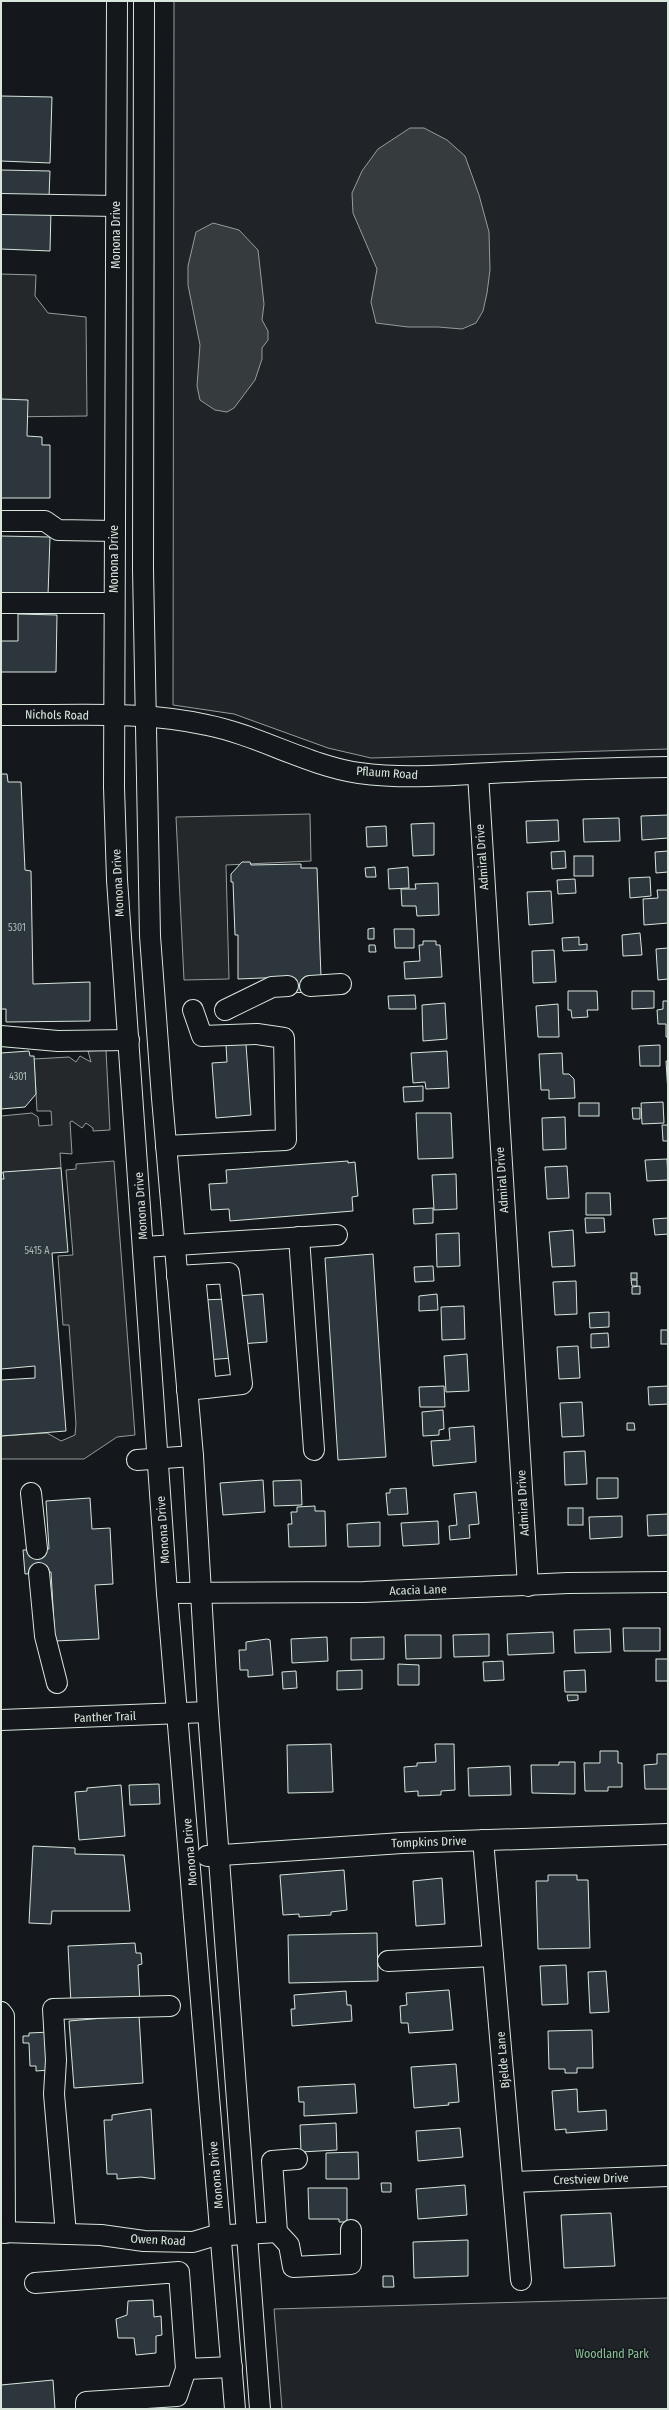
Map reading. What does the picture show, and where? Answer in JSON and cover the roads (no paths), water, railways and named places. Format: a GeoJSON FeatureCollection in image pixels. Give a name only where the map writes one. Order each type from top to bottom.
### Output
{"type":"FeatureCollection","features":[{"type":"Feature","properties":{"kind":"street","name":"Monona Drive"},"geometry":{"type":"LineString","coordinates":[[117,1],[114,532],[114,716],[117,880],[144,1247],[167,1593],[191,1856],[217,2236],[232,2366],[235,2409]]}},
{"type":"Feature","properties":{"kind":"street"},"geometry":{"type":"LineString","coordinates":[[144,1],[144,716],[150,936],[174,1246],[186,1275],[197,1389],[193,1456],[208,1712],[248,2233],[249,2280],[260,2409]]}},
{"type":"Feature","properties":{"kind":"street"},"geometry":{"type":"LineString","coordinates":[[1,204],[116,206]]}},
{"type":"Feature","properties":{"kind":"street"},"geometry":{"type":"LineString","coordinates":[[1,521],[45,521],[58,530],[114,532]]}},
{"type":"Feature","properties":{"kind":"street"},"geometry":{"type":"LineString","coordinates":[[1,603],[114,603]]}},
{"type":"Feature","properties":{"kind":"street","name":"Nichols Road"},"geometry":{"type":"LineString","coordinates":[[1,715],[114,716]]}},
{"type":"Feature","properties":{"kind":"street","name":"Pflaum Road"},"geometry":{"type":"LineString","coordinates":[[114,716],[144,716],[209,725],[324,764],[359,773],[402,775],[478,774],[668,767]]}},
{"type":"Feature","properties":{"kind":"street","name":"Admiral Drive"},"geometry":{"type":"LineString","coordinates":[[478,774],[528,1586]]}},
{"type":"Feature","properties":{"kind":"street"},"geometry":{"type":"LineString","coordinates":[[310,986],[341,984]]}},
{"type":"Feature","properties":{"kind":"street"},"geometry":{"type":"LineString","coordinates":[[225,1010],[272,987],[288,986]]}},
{"type":"Feature","properties":{"kind":"street"},"geometry":{"type":"LineString","coordinates":[[166,1146],[286,1140],[284,1038],[257,1034],[202,1036],[193,1010]]}},
{"type":"Feature","properties":{"kind":"street"},"geometry":{"type":"LineString","coordinates":[[1,1036],[58,1041],[129,1040]]}},
{"type":"Feature","properties":{"kind":"street"},"geometry":{"type":"LineString","coordinates":[[144,1247],[338,1235]]}},
{"type":"Feature","properties":{"kind":"street"},"geometry":{"type":"LineString","coordinates":[[299,1238],[314,1450]]}},
{"type":"Feature","properties":{"kind":"street"},"geometry":{"type":"LineString","coordinates":[[186,1275],[229,1273],[242,1384],[197,1389]]}},
{"type":"Feature","properties":{"kind":"street"},"geometry":{"type":"LineString","coordinates":[[137,1460],[193,1456]]}},
{"type":"Feature","properties":{"kind":"street"},"geometry":{"type":"LineString","coordinates":[[31,1492],[36,1549]]}},
{"type":"Feature","properties":{"kind":"street"},"geometry":{"type":"LineString","coordinates":[[39,1573],[45,1636],[57,1683]]}},
{"type":"Feature","properties":{"kind":"street","name":"Acacia Lane"},"geometry":{"type":"LineString","coordinates":[[167,1593],[364,1592],[528,1586],[568,1583],[668,1582]]}},
{"type":"Feature","properties":{"kind":"street","name":"Panther Trail"},"geometry":{"type":"LineString","coordinates":[[1,1720],[208,1712]]}},
{"type":"Feature","properties":{"kind":"street","name":"Tompkins Drive"},"geometry":{"type":"LineString","coordinates":[[191,1856],[220,1856],[345,1846],[668,1834]]}},
{"type":"Feature","properties":{"kind":"street","name":"Bjelde Lane"},"geometry":{"type":"LineString","coordinates":[[483,1840],[514,2182],[521,2280]]}},
{"type":"Feature","properties":{"kind":"street"},"geometry":{"type":"LineString","coordinates":[[388,1961],[493,1956]]}},
{"type":"Feature","properties":{"kind":"street"},"geometry":{"type":"LineString","coordinates":[[66,2234],[54,2094],[56,2060],[53,2009],[170,2006]]}},
{"type":"Feature","properties":{"kind":"street"},"geometry":{"type":"LineString","coordinates":[[1,2012],[4,2016],[2,2180],[3,2232]]}},
{"type":"Feature","properties":{"kind":"street"},"geometry":{"type":"LineString","coordinates":[[297,2159],[272,2161],[277,2232],[289,2245],[293,2267],[352,2264],[351,2230]]}},
{"type":"Feature","properties":{"kind":"street","name":"Crestview Drive"},"geometry":{"type":"LineString","coordinates":[[514,2182],[668,2176]]}},
{"type":"Feature","properties":{"kind":"street","name":"Owen Road"},"geometry":{"type":"LineString","coordinates":[[3,2232],[101,2236],[198,2230],[217,2236],[277,2232]]}},
{"type":"Feature","properties":{"kind":"street"},"geometry":{"type":"LineString","coordinates":[[35,2283],[179,2272],[186,2369],[177,2396],[86,2402],[86,2409]]}},
{"type":"Feature","properties":{"kind":"street"},"geometry":{"type":"LineString","coordinates":[[186,2369],[232,2366]]}},
{"type":"Feature","properties":{"kind":"park label","name":"Woodland Park"},"geometry":{"type":"Point","coordinates":[612,2354]}}]}
